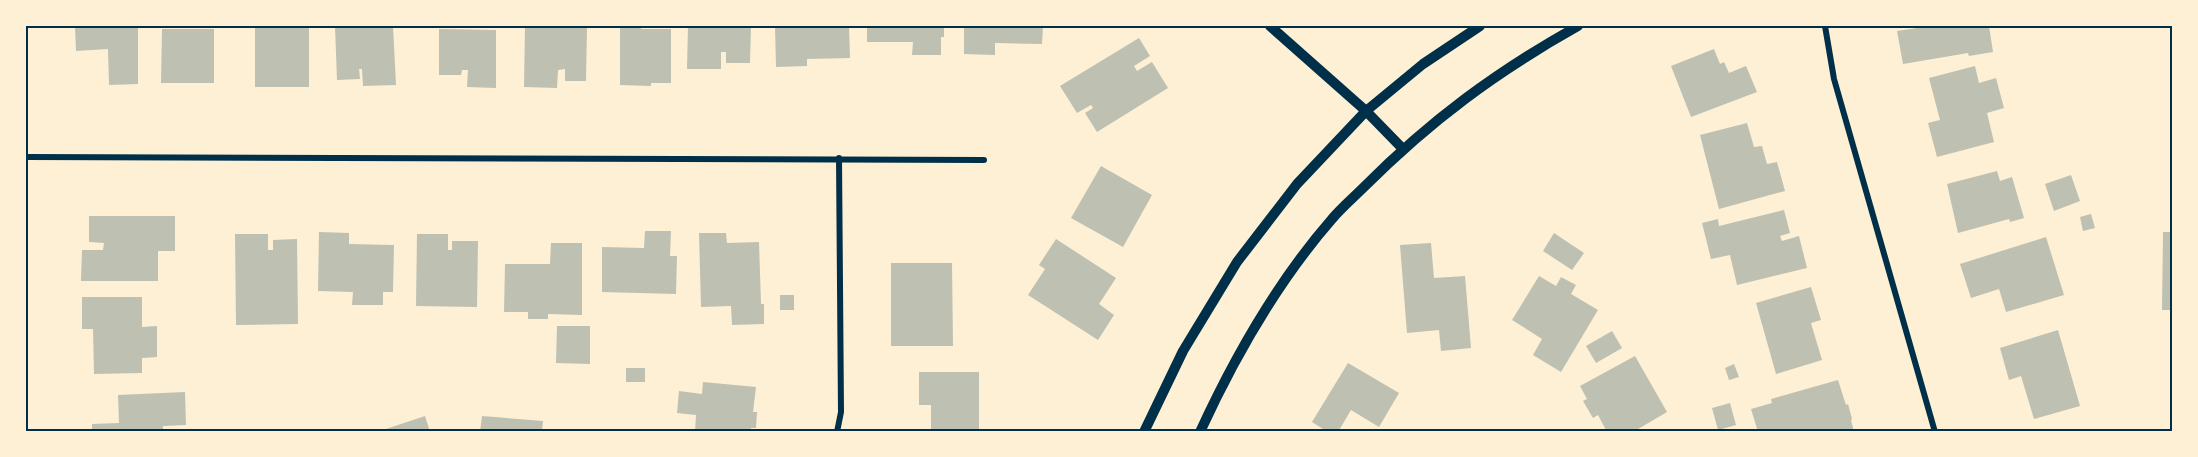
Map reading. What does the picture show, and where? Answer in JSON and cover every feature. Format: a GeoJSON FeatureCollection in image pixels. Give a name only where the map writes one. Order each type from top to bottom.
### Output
{"type":"FeatureCollection","features":[{"type":"Feature","properties":{"kind":"street"},"geometry":{"type":"LineString","coordinates":[[1270,26],[1366,111],[1402,148]]}},
{"type":"Feature","properties":{"kind":"street"},"geometry":{"type":"LineString","coordinates":[[1144,432],[1183,351],[1237,262],[1297,184],[1366,111],[1423,64],[1480,26]]}},
{"type":"Feature","properties":{"kind":"street"},"geometry":{"type":"LineString","coordinates":[[1200,432],[1226,377],[1276,292],[1332,218],[1402,148],[1456,104],[1512,64],[1578,26]]}},
{"type":"Feature","properties":{"kind":"street"},"geometry":{"type":"LineString","coordinates":[[1825,26],[1834,79],[1935,432]]}},
{"type":"Feature","properties":{"kind":"street"},"geometry":{"type":"LineString","coordinates":[[26,157],[984,160]]}},
{"type":"Feature","properties":{"kind":"street"},"geometry":{"type":"LineString","coordinates":[[837,432],[841,412],[838,158]]}},
{"type":"Feature","properties":{"kind":"building"},"geometry":{"type":"Polygon","coordinates":[[[75,26],[138,26],[138,84],[109,85],[108,49],[76,51],[75,26]]]}},
{"type":"Feature","properties":{"kind":"building"},"geometry":{"type":"Polygon","coordinates":[[[255,26],[309,26],[309,87],[255,87],[255,26]]]}},
{"type":"Feature","properties":{"kind":"building"},"geometry":{"type":"Polygon","coordinates":[[[335,26],[393,26],[396,85],[363,86],[362,69],[359,69],[360,79],[337,80],[335,26]]]}},
{"type":"Feature","properties":{"kind":"building"},"geometry":{"type":"Polygon","coordinates":[[[587,26],[586,81],[565,81],[565,69],[558,70],[557,88],[524,87],[525,27],[587,26]]]}},
{"type":"Feature","properties":{"kind":"building"},"geometry":{"type":"Polygon","coordinates":[[[620,26],[671,29],[671,83],[651,83],[651,86],[620,85],[620,26]]]}},
{"type":"Feature","properties":{"kind":"building"},"geometry":{"type":"Polygon","coordinates":[[[688,26],[751,26],[750,63],[726,63],[726,52],[721,52],[721,69],[687,69],[688,26]]]}},
{"type":"Feature","properties":{"kind":"building"},"geometry":{"type":"Polygon","coordinates":[[[775,26],[849,26],[850,58],[807,59],[807,66],[776,67],[775,26]]]}},
{"type":"Feature","properties":{"kind":"building"},"geometry":{"type":"Polygon","coordinates":[[[867,26],[944,26],[944,37],[941,37],[941,55],[912,55],[913,42],[867,42],[867,26]]]}},
{"type":"Feature","properties":{"kind":"building"},"geometry":{"type":"Polygon","coordinates":[[[964,26],[1043,26],[1042,44],[995,43],[995,55],[964,54],[964,26]]]}},
{"type":"Feature","properties":{"kind":"building"},"geometry":{"type":"Polygon","coordinates":[[[1931,26],[1989,26],[1993,52],[1969,56],[1968,53],[1903,64],[1897,31],[1931,26]]]}},
{"type":"Feature","properties":{"kind":"building"},"geometry":{"type":"Polygon","coordinates":[[[162,29],[214,29],[214,83],[161,83],[162,29]]]}},
{"type":"Feature","properties":{"kind":"building"},"geometry":{"type":"Polygon","coordinates":[[[439,29],[496,30],[496,88],[467,87],[468,70],[462,70],[461,75],[439,75],[439,29]]]}},
{"type":"Feature","properties":{"kind":"building"},"geometry":{"type":"Polygon","coordinates":[[[1139,38],[1150,56],[1134,66],[1137,71],[1152,62],[1168,88],[1097,132],[1085,113],[1093,108],[1091,105],[1077,113],[1060,86],[1139,38]]]}},
{"type":"Feature","properties":{"kind":"building"},"geometry":{"type":"Polygon","coordinates":[[[1714,49],[1720,64],[1724,62],[1729,73],[1746,66],[1757,92],[1691,117],[1671,66],[1714,49]]]}},
{"type":"Feature","properties":{"kind":"building"},"geometry":{"type":"Polygon","coordinates":[[[1975,66],[1979,83],[1996,78],[2004,108],[1987,113],[1994,142],[1937,157],[1928,123],[1940,120],[1929,78],[1975,66]]]}},
{"type":"Feature","properties":{"kind":"building"},"geometry":{"type":"Polygon","coordinates":[[[1747,123],[1754,147],[1762,146],[1767,164],[1777,162],[1785,191],[1719,209],[1700,135],[1747,123]]]}},
{"type":"Feature","properties":{"kind":"building"},"geometry":{"type":"Polygon","coordinates":[[[1101,166],[1152,195],[1123,247],[1071,218],[1101,166]]]}},
{"type":"Feature","properties":{"kind":"building"},"geometry":{"type":"Polygon","coordinates":[[[1997,171],[2000,181],[2012,177],[2024,218],[2010,222],[2009,219],[1958,233],[1947,184],[1997,171]]]}},
{"type":"Feature","properties":{"kind":"building"},"geometry":{"type":"Polygon","coordinates":[[[2071,175],[2080,201],[2054,211],[2045,184],[2071,175]]]}},
{"type":"Feature","properties":{"kind":"building"},"geometry":{"type":"Polygon","coordinates":[[[1784,210],[1790,233],[1780,236],[1782,241],[1799,236],[1807,268],[1737,285],[1730,255],[1711,259],[1702,223],[1718,219],[1719,226],[1784,210]]]}},
{"type":"Feature","properties":{"kind":"building"},"geometry":{"type":"Polygon","coordinates":[[[2091,214],[2095,228],[2083,231],[2080,217],[2091,214]]]}},
{"type":"Feature","properties":{"kind":"building"},"geometry":{"type":"Polygon","coordinates":[[[89,216],[175,216],[175,251],[158,251],[158,281],[81,281],[82,250],[103,250],[104,243],[89,242],[89,216]]]}},
{"type":"Feature","properties":{"kind":"building"},"geometry":{"type":"Polygon","coordinates":[[[645,231],[671,231],[670,256],[677,256],[676,294],[602,292],[602,247],[644,248],[645,231]]]}},
{"type":"Feature","properties":{"kind":"building"},"geometry":{"type":"Polygon","coordinates":[[[319,232],[349,233],[349,244],[394,245],[393,292],[383,292],[383,305],[352,305],[353,292],[318,291],[319,232]]]}},
{"type":"Feature","properties":{"kind":"building"},"geometry":{"type":"Polygon","coordinates":[[[2163,232],[2172,232],[2172,310],[2162,310],[2163,232]]]}},
{"type":"Feature","properties":{"kind":"building"},"geometry":{"type":"Polygon","coordinates":[[[699,233],[726,233],[727,243],[759,242],[764,324],[732,325],[731,306],[701,307],[699,233]]]}},
{"type":"Feature","properties":{"kind":"building"},"geometry":{"type":"Polygon","coordinates":[[[1554,233],[1584,253],[1572,270],[1543,251],[1554,233]]]}},
{"type":"Feature","properties":{"kind":"building"},"geometry":{"type":"Polygon","coordinates":[[[235,234],[268,234],[268,250],[273,250],[273,240],[297,239],[298,324],[236,325],[235,234]]]}},
{"type":"Feature","properties":{"kind":"building"},"geometry":{"type":"Polygon","coordinates":[[[417,234],[448,234],[448,250],[452,250],[452,241],[478,241],[477,307],[416,306],[417,234]]]}},
{"type":"Feature","properties":{"kind":"building"},"geometry":{"type":"Polygon","coordinates":[[[2046,237],[2064,295],[2006,312],[1999,289],[1971,298],[1960,264],[2046,237]]]}},
{"type":"Feature","properties":{"kind":"building"},"geometry":{"type":"Polygon","coordinates":[[[1056,239],[1116,278],[1099,304],[1114,315],[1098,340],[1028,295],[1045,269],[1039,265],[1056,239]]]}},
{"type":"Feature","properties":{"kind":"building"},"geometry":{"type":"Polygon","coordinates":[[[551,243],[582,243],[582,315],[548,314],[548,319],[528,319],[528,312],[504,312],[505,264],[550,264],[551,243]]]}},
{"type":"Feature","properties":{"kind":"building"},"geometry":{"type":"Polygon","coordinates":[[[1431,243],[1434,278],[1465,276],[1471,348],[1441,351],[1439,330],[1407,333],[1400,245],[1431,243]]]}},
{"type":"Feature","properties":{"kind":"building"},"geometry":{"type":"Polygon","coordinates":[[[891,263],[952,263],[953,346],[891,346],[891,263]]]}},
{"type":"Feature","properties":{"kind":"building"},"geometry":{"type":"Polygon","coordinates":[[[1539,276],[1556,286],[1561,277],[1576,285],[1571,294],[1598,310],[1561,372],[1533,355],[1542,339],[1512,320],[1539,276]]]}},
{"type":"Feature","properties":{"kind":"building"},"geometry":{"type":"Polygon","coordinates":[[[1811,287],[1821,320],[1811,323],[1822,360],[1776,374],[1756,303],[1811,287]]]}},
{"type":"Feature","properties":{"kind":"building"},"geometry":{"type":"Polygon","coordinates":[[[780,295],[794,295],[794,310],[780,310],[780,295]]]}},
{"type":"Feature","properties":{"kind":"building"},"geometry":{"type":"Polygon","coordinates":[[[82,297],[142,297],[142,327],[157,326],[157,357],[142,358],[142,373],[94,374],[93,329],[82,329],[82,297]]]}},
{"type":"Feature","properties":{"kind":"building"},"geometry":{"type":"Polygon","coordinates":[[[557,326],[590,326],[590,364],[556,363],[557,326]]]}},
{"type":"Feature","properties":{"kind":"building"},"geometry":{"type":"Polygon","coordinates":[[[2058,330],[2080,406],[2034,419],[2021,376],[2009,380],[2000,348],[2058,330]]]}},
{"type":"Feature","properties":{"kind":"building"},"geometry":{"type":"Polygon","coordinates":[[[1612,331],[1622,348],[1596,363],[1586,346],[1612,331]]]}},
{"type":"Feature","properties":{"kind":"building"},"geometry":{"type":"Polygon","coordinates":[[[1635,356],[1667,412],[1633,432],[1607,432],[1598,415],[1593,418],[1583,401],[1587,399],[1580,386],[1635,356]]]}},
{"type":"Feature","properties":{"kind":"building"},"geometry":{"type":"Polygon","coordinates":[[[1348,363],[1399,393],[1379,427],[1351,410],[1338,432],[1328,432],[1312,422],[1348,363]]]}},
{"type":"Feature","properties":{"kind":"building"},"geometry":{"type":"Polygon","coordinates":[[[1734,364],[1739,377],[1729,380],[1725,368],[1734,364]]]}},
{"type":"Feature","properties":{"kind":"building"},"geometry":{"type":"Polygon","coordinates":[[[626,368],[645,368],[645,382],[626,382],[626,368]]]}},
{"type":"Feature","properties":{"kind":"building"},"geometry":{"type":"Polygon","coordinates":[[[919,372],[979,372],[979,432],[931,432],[931,405],[919,405],[919,372]]]}},
{"type":"Feature","properties":{"kind":"building"},"geometry":{"type":"Polygon","coordinates":[[[1838,380],[1846,405],[1848,404],[1854,432],[1758,432],[1751,409],[1772,403],[1771,399],[1838,380]]]}},
{"type":"Feature","properties":{"kind":"building"},"geometry":{"type":"Polygon","coordinates":[[[703,382],[756,387],[753,412],[757,412],[756,428],[751,428],[751,432],[695,432],[696,415],[677,413],[679,391],[702,394],[703,382]]]}},
{"type":"Feature","properties":{"kind":"building"},"geometry":{"type":"Polygon","coordinates":[[[185,392],[186,425],[163,426],[163,432],[92,432],[92,424],[119,423],[118,395],[185,392]]]}},
{"type":"Feature","properties":{"kind":"building"},"geometry":{"type":"Polygon","coordinates":[[[1730,403],[1736,425],[1718,430],[1712,408],[1730,403]]]}},
{"type":"Feature","properties":{"kind":"building"},"geometry":{"type":"Polygon","coordinates":[[[425,416],[430,432],[380,432],[380,431],[425,416]]]}},
{"type":"Feature","properties":{"kind":"building"},"geometry":{"type":"Polygon","coordinates":[[[482,416],[543,421],[542,432],[480,432],[482,416]]]}}]}
